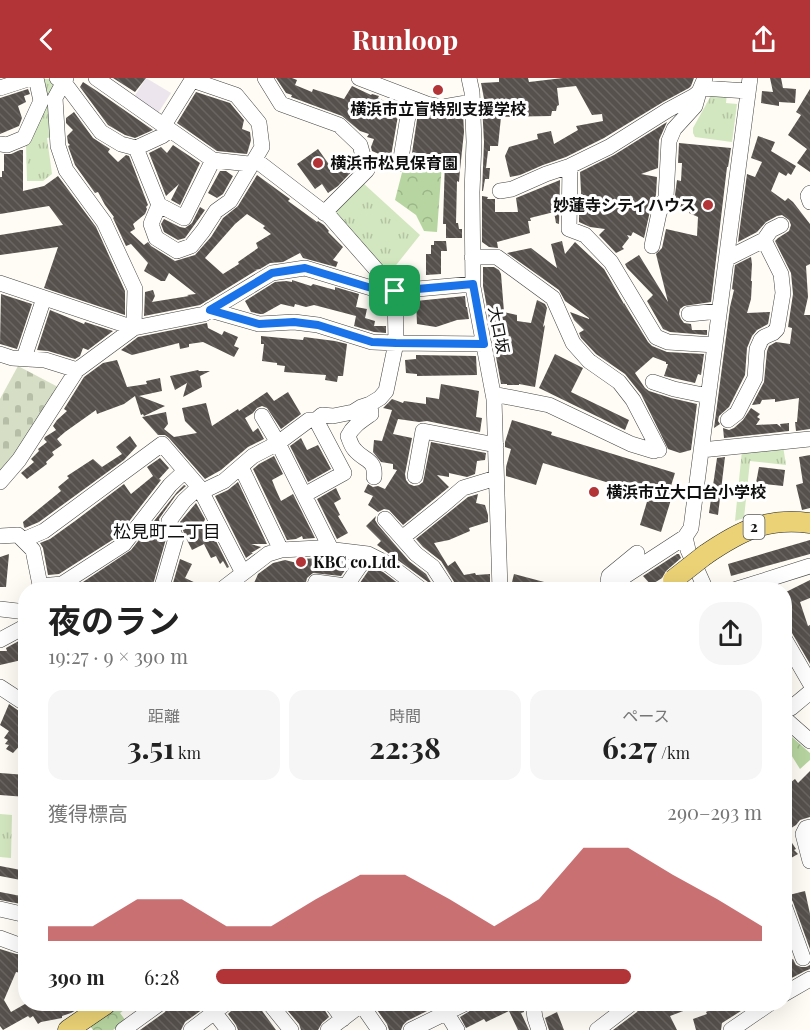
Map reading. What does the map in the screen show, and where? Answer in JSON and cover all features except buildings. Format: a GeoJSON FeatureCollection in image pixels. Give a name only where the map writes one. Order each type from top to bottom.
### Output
{"type":"FeatureCollection","features":[{"type":"Feature","properties":{"kind":"main road","name":"2"},"geometry":{"type":"LineString","coordinates":[[675,582],[705,555],[736,534],[759,526],[789,521],[810,524]]}},
{"type":"Feature","properties":{"kind":"main road"},"geometry":{"type":"LineString","coordinates":[[68,1030],[96,1011]]}},
{"type":"Feature","properties":{"kind":"street"},"geometry":{"type":"LineString","coordinates":[[0,88],[31,78]]}},
{"type":"Feature","properties":{"kind":"street"},"geometry":{"type":"LineString","coordinates":[[0,144],[7,145],[24,138],[41,101],[36,78]]}},
{"type":"Feature","properties":{"kind":"street"},"geometry":{"type":"LineString","coordinates":[[96,78],[213,160],[249,164],[257,161],[330,217],[395,291],[396,343],[386,391],[370,404],[344,415],[322,415],[316,420],[309,420],[278,443],[253,456],[224,481],[200,489],[184,501],[169,521],[176,538],[163,582]]}},
{"type":"Feature","properties":{"kind":"street"},"geometry":{"type":"LineString","coordinates":[[265,78],[281,104],[339,125],[360,145],[367,170],[324,213]]}},
{"type":"Feature","properties":{"kind":"street"},"geometry":{"type":"LineString","coordinates":[[359,78],[427,104],[444,107],[472,102]]}},
{"type":"Feature","properties":{"kind":"street","name":"大口坂"},"geometry":{"type":"LineString","coordinates":[[469,78],[474,142],[473,284],[493,394],[500,582]]}},
{"type":"Feature","properties":{"kind":"street"},"geometry":{"type":"LineString","coordinates":[[62,79],[100,132],[120,144],[136,148],[162,136],[192,80],[236,95],[239,94],[259,123],[262,147],[230,201],[216,211],[191,246],[177,251],[156,238],[151,224],[159,205]]}},
{"type":"Feature","properties":{"kind":"street"},"geometry":{"type":"LineString","coordinates":[[62,79],[55,98],[58,146],[66,170],[104,222],[135,289],[134,328]]}},
{"type":"Feature","properties":{"kind":"street"},"geometry":{"type":"LineString","coordinates":[[500,191],[512,189],[570,166],[609,147],[701,86],[749,84],[691,528],[685,537],[616,582]]}},
{"type":"Feature","properties":{"kind":"street"},"geometry":{"type":"LineString","coordinates":[[652,246],[659,213],[666,197],[669,141],[674,129],[695,106],[701,86]]}},
{"type":"Feature","properties":{"kind":"street"},"geometry":{"type":"LineString","coordinates":[[400,164],[411,98]]}},
{"type":"Feature","properties":{"kind":"street"},"geometry":{"type":"LineString","coordinates":[[136,148],[159,205],[183,218],[213,160]]}},
{"type":"Feature","properties":{"kind":"street"},"geometry":{"type":"LineString","coordinates":[[570,166],[569,229],[585,236],[611,262],[656,337],[668,342],[715,345]]}},
{"type":"Feature","properties":{"kind":"street"},"geometry":{"type":"LineString","coordinates":[[810,193],[808,196],[810,202]]}},
{"type":"Feature","properties":{"kind":"street"},"geometry":{"type":"LineString","coordinates":[[726,259],[764,240],[771,230],[781,225]]}},
{"type":"Feature","properties":{"kind":"street"},"geometry":{"type":"LineString","coordinates":[[728,420],[737,413],[755,378],[757,349],[761,340],[777,329],[783,293],[781,274],[764,240]]}},
{"type":"Feature","properties":{"kind":"street"},"geometry":{"type":"LineString","coordinates":[[472,257],[497,257],[553,298],[573,343],[589,361],[619,382],[633,400],[657,450],[631,444],[549,405],[493,394]]}},
{"type":"Feature","properties":{"kind":"street"},"geometry":{"type":"LineString","coordinates":[[0,482],[19,460],[77,370],[134,328],[204,315],[272,273],[305,268],[378,290],[395,291],[473,284]]}},
{"type":"Feature","properties":{"kind":"street"},"geometry":{"type":"LineString","coordinates":[[0,283],[134,328]]}},
{"type":"Feature","properties":{"kind":"street"},"geometry":{"type":"LineString","coordinates":[[24,358],[44,298]]}},
{"type":"Feature","properties":{"kind":"street"},"geometry":{"type":"LineString","coordinates":[[210,310],[259,324],[294,322],[318,325],[372,342],[484,344]]}},
{"type":"Feature","properties":{"kind":"street"},"geometry":{"type":"LineString","coordinates":[[689,314],[719,311]]}},
{"type":"Feature","properties":{"kind":"street"},"geometry":{"type":"LineString","coordinates":[[0,354],[12,358],[45,360],[77,370]]}},
{"type":"Feature","properties":{"kind":"street"},"geometry":{"type":"LineString","coordinates":[[653,382],[708,396]]}},
{"type":"Feature","properties":{"kind":"street"},"geometry":{"type":"LineString","coordinates":[[370,404],[370,414],[358,423],[348,436],[355,451],[375,469],[374,477]]}},
{"type":"Feature","properties":{"kind":"street"},"geometry":{"type":"LineString","coordinates":[[262,416],[331,549]]}},
{"type":"Feature","properties":{"kind":"street"},"geometry":{"type":"LineString","coordinates":[[304,495],[344,473],[316,420]]}},
{"type":"Feature","properties":{"kind":"street"},"geometry":{"type":"LineString","coordinates":[[415,476],[423,431],[496,445]]}},
{"type":"Feature","properties":{"kind":"street"},"geometry":{"type":"LineString","coordinates":[[701,450],[810,439]]}},
{"type":"Feature","properties":{"kind":"street"},"geometry":{"type":"LineString","coordinates":[[23,540],[44,531],[162,444],[200,489],[243,573]]}},
{"type":"Feature","properties":{"kind":"street"},"geometry":{"type":"LineString","coordinates":[[241,467],[281,550]]}},
{"type":"Feature","properties":{"kind":"street"},"geometry":{"type":"LineString","coordinates":[[65,582],[124,544],[170,485],[185,471]]}},
{"type":"Feature","properties":{"kind":"street"},"geometry":{"type":"LineString","coordinates":[[402,538],[463,488],[496,478]]}},
{"type":"Feature","properties":{"kind":"street"},"geometry":{"type":"LineString","coordinates":[[386,519],[416,554],[433,567],[443,582]]}},
{"type":"Feature","properties":{"kind":"street"},"geometry":{"type":"LineString","coordinates":[[0,536],[18,536],[33,550],[40,582]]}},
{"type":"Feature","properties":{"kind":"street"},"geometry":{"type":"LineString","coordinates":[[685,537],[688,550],[702,582]]}},
{"type":"Feature","properties":{"kind":"street"},"geometry":{"type":"LineString","coordinates":[[231,582],[268,554],[281,550],[318,548],[368,554],[388,564],[412,582]]}},
{"type":"Feature","properties":{"kind":"street"},"geometry":{"type":"LineString","coordinates":[[608,582],[609,576],[637,553]]}},
{"type":"Feature","properties":{"kind":"street"},"geometry":{"type":"LineString","coordinates":[[349,582],[368,554]]}},
{"type":"Feature","properties":{"kind":"street"},"geometry":{"type":"LineString","coordinates":[[759,582],[810,566]]}},
{"type":"Feature","properties":{"kind":"street"},"geometry":{"type":"LineString","coordinates":[[0,609],[18,611]]}},
{"type":"Feature","properties":{"kind":"street"},"geometry":{"type":"LineString","coordinates":[[0,640],[18,630]]}},
{"type":"Feature","properties":{"kind":"street"},"geometry":{"type":"LineString","coordinates":[[792,652],[810,683]]}},
{"type":"Feature","properties":{"kind":"street"},"geometry":{"type":"LineString","coordinates":[[0,687],[18,699]]}},
{"type":"Feature","properties":{"kind":"street"},"geometry":{"type":"LineString","coordinates":[[792,705],[809,693]]}},
{"type":"Feature","properties":{"kind":"street"},"geometry":{"type":"LineString","coordinates":[[792,717],[810,741]]}},
{"type":"Feature","properties":{"kind":"street"},"geometry":{"type":"LineString","coordinates":[[810,827],[806,828],[803,834],[810,861]]}},
{"type":"Feature","properties":{"kind":"street"},"geometry":{"type":"LineString","coordinates":[[0,909],[18,913]]}},
{"type":"Feature","properties":{"kind":"street"},"geometry":{"type":"LineString","coordinates":[[792,936],[803,958]]}},
{"type":"Feature","properties":{"kind":"street"},"geometry":{"type":"LineString","coordinates":[[0,938],[18,944]]}},
{"type":"Feature","properties":{"kind":"street"},"geometry":{"type":"LineString","coordinates":[[792,989],[810,979]]}},
{"type":"Feature","properties":{"kind":"street"},"geometry":{"type":"LineString","coordinates":[[123,1030],[149,1011]]}},
{"type":"Feature","properties":{"kind":"street"},"geometry":{"type":"LineString","coordinates":[[191,1030],[216,1011]]}},
{"type":"Feature","properties":{"kind":"street"},"geometry":{"type":"LineString","coordinates":[[221,1011],[228,1030]]}},
{"type":"Feature","properties":{"kind":"street"},"geometry":{"type":"LineString","coordinates":[[276,1011],[291,1030]]}},
{"type":"Feature","properties":{"kind":"street"},"geometry":{"type":"LineString","coordinates":[[337,1011],[343,1019]]}},
{"type":"Feature","properties":{"kind":"street"},"geometry":{"type":"LineString","coordinates":[[328,1030],[353,1011]]}},
{"type":"Feature","properties":{"kind":"street"},"geometry":{"type":"LineString","coordinates":[[367,1011],[379,1030]]}},
{"type":"Feature","properties":{"kind":"street"},"geometry":{"type":"LineString","coordinates":[[534,1011],[539,1030]]}},
{"type":"Feature","properties":{"kind":"street"},"geometry":{"type":"LineString","coordinates":[[597,1030],[623,1011]]}},
{"type":"Feature","properties":{"kind":"street"},"geometry":{"type":"LineString","coordinates":[[731,1030],[759,1011]]}},
{"type":"Feature","properties":{"kind":"street"},"geometry":{"type":"LineString","coordinates":[[411,1030],[447,1012],[457,1030]]}},
{"type":"Feature","properties":{"kind":"shaded area"},"geometry":{"type":"Polygon","coordinates":[[[146,78],[171,93],[158,113],[134,97],[146,78]]]}},
{"type":"Feature","properties":{"kind":"green space"},"geometry":{"type":"Polygon","coordinates":[[[42,79],[55,81],[52,137],[47,138],[52,174],[43,181],[27,181],[26,143],[31,142],[44,104],[42,79]]]}},
{"type":"Feature","properties":{"kind":"green space"},"geometry":{"type":"Polygon","coordinates":[[[713,92],[727,92],[726,103],[737,104],[732,142],[695,137],[693,133],[693,128],[713,92]]]}},
{"type":"Feature","properties":{"kind":"green space"},"geometry":{"type":"Polygon","coordinates":[[[406,157],[442,163],[437,232],[424,231],[416,215],[395,200],[406,157]]]}},
{"type":"Feature","properties":{"kind":"green space"},"geometry":{"type":"Polygon","coordinates":[[[363,183],[420,235],[389,274],[332,214],[363,183]]]}},
{"type":"Feature","properties":{"kind":"green space"},"geometry":{"type":"Polygon","coordinates":[[[18,366],[58,387],[0,478],[0,399],[18,366]]]}},
{"type":"Feature","properties":{"kind":"green space"},"geometry":{"type":"Polygon","coordinates":[[[783,446],[786,465],[750,461],[744,518],[735,521],[742,450],[783,446]]]}},
{"type":"Feature","properties":{"kind":"green space"},"geometry":{"type":"Polygon","coordinates":[[[792,737],[810,753],[810,760],[800,769],[792,756],[792,737]]]}},
{"type":"Feature","properties":{"kind":"green space"},"geometry":{"type":"Polygon","coordinates":[[[0,814],[12,815],[11,858],[0,857],[0,814]]]}},
{"type":"Feature","properties":{"kind":"green space"},"geometry":{"type":"Polygon","coordinates":[[[111,1011],[123,1011],[120,1013],[126,1021],[113,1030],[93,1030],[90,1026],[111,1011]]]}},
{"type":"Feature","properties":{"kind":"place","name":"横浜市立盲特別支援学校"},"geometry":{"type":"Point","coordinates":[438,90]}},
{"type":"Feature","properties":{"kind":"place","name":"横浜市松見保育園"},"geometry":{"type":"Point","coordinates":[318,163]}},
{"type":"Feature","properties":{"kind":"place","name":"妙蓮寺シティハウス"},"geometry":{"type":"Point","coordinates":[708,205]}},
{"type":"Feature","properties":{"kind":"place","name":"横浜市立大口台小学校"},"geometry":{"type":"Point","coordinates":[594,492]}},
{"type":"Feature","properties":{"kind":"place","name":"KBC co.Ltd."},"geometry":{"type":"Point","coordinates":[301,562]}},
{"type":"Feature","properties":{"kind":"district","name":"松見町二丁目"},"geometry":{"type":"Point","coordinates":[167,532]}},
{"type":"Feature","properties":{"kind":"route"},"geometry":{"type":"LineString","coordinates":[[305,268],[378,290],[395,291],[473,284],[484,344],[372,342],[318,325],[294,322],[259,324],[210,310],[272,273],[305,268]]}}]}
